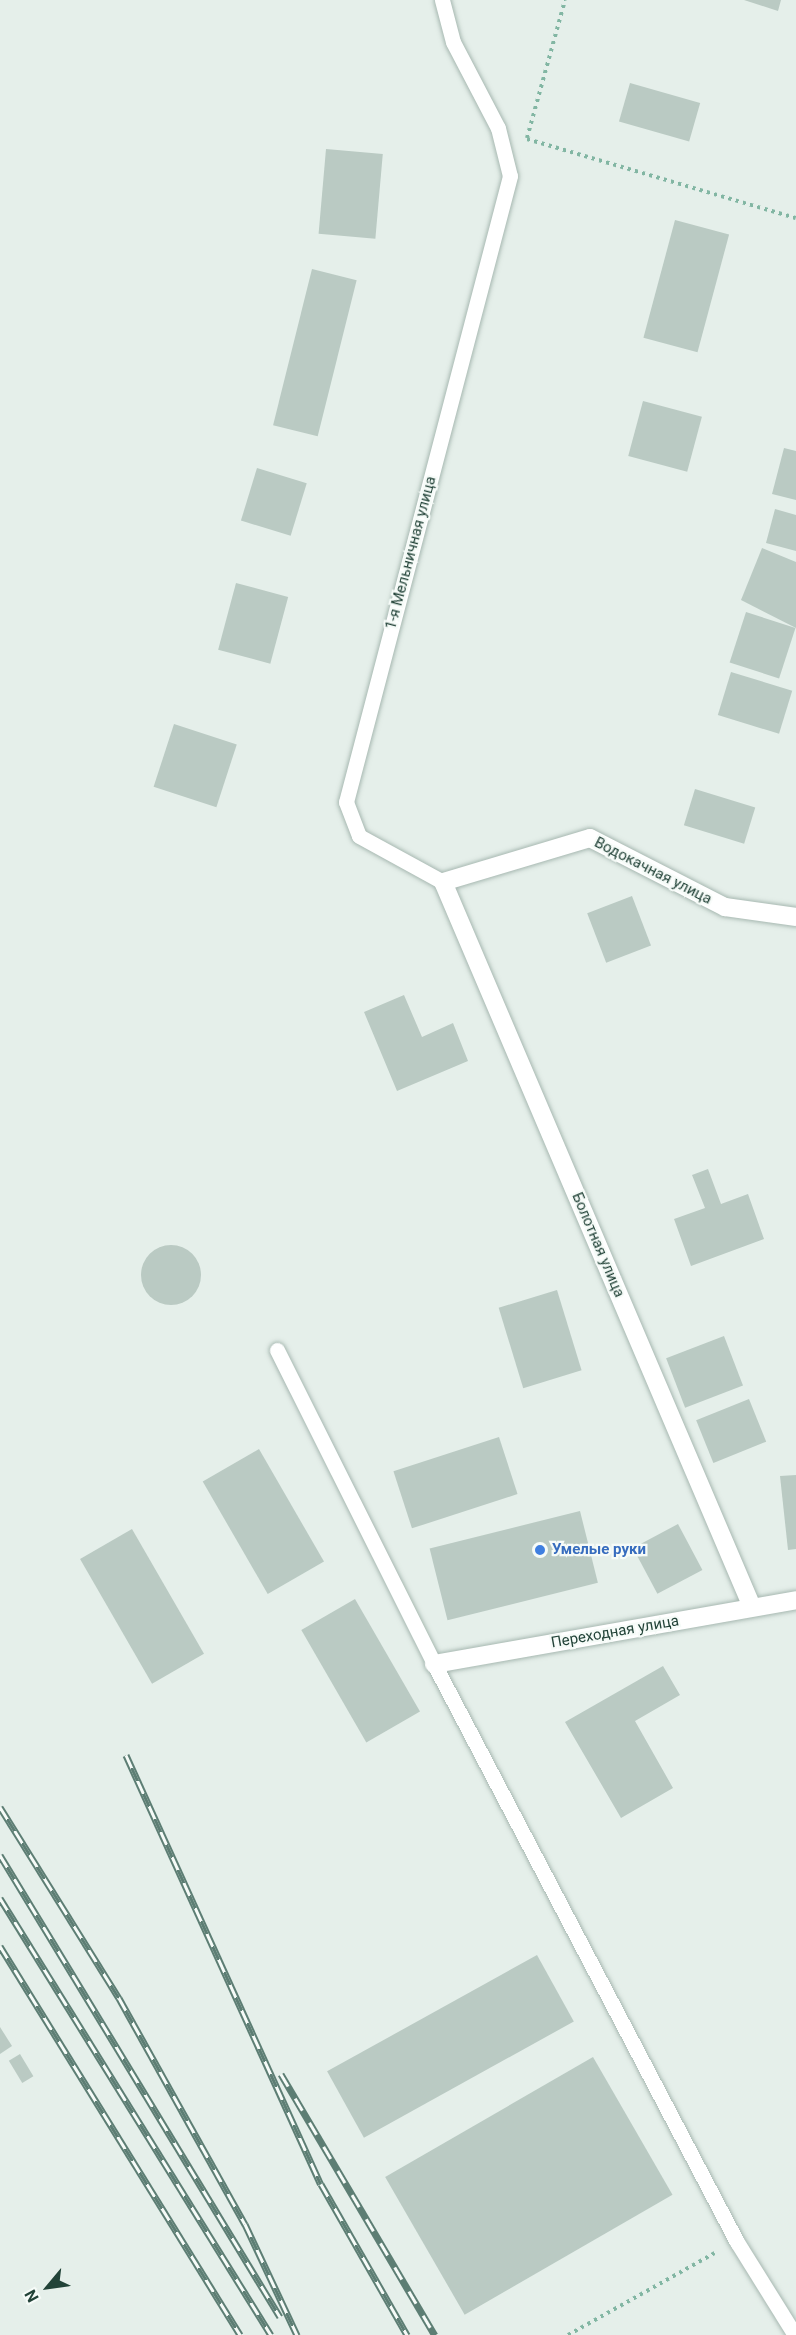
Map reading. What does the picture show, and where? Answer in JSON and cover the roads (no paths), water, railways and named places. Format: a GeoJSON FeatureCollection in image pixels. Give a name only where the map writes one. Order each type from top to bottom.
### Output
{"type":"FeatureCollection","features":[{"type":"Feature","properties":{"kind":"street","name":"Водокачная улица"},"geometry":{"type":"LineString","coordinates":[[443,882],[590,838],[725,907],[796,917]]}},
{"type":"Feature","properties":{"kind":"street","name":"Болотная улица"},"geometry":{"type":"LineString","coordinates":[[443,882],[752,1607]]}},
{"type":"Feature","properties":{"kind":"street","name":"Переходная улица"},"geometry":{"type":"LineString","coordinates":[[434,1664],[796,1600]]}},
{"type":"Feature","properties":{"kind":"lane","name":"1-я Мельничная улица"},"geometry":{"type":"LineString","coordinates":[[442,0],[453,42],[498,128],[510,176],[346,802],[359,836],[443,882]]}},
{"type":"Feature","properties":{"kind":"lane"},"geometry":{"type":"LineString","coordinates":[[277,1350],[434,1664],[737,2242],[795,2335]]}},
{"type":"Feature","properties":{"kind":"railway"},"geometry":{"type":"LineString","coordinates":[[126,1755],[321,2184],[407,2335]]}},
{"type":"Feature","properties":{"kind":"railway"},"geometry":{"type":"LineString","coordinates":[[0,1807],[119,1998],[245,2224],[297,2335]]}},
{"type":"Feature","properties":{"kind":"railway"},"geometry":{"type":"LineString","coordinates":[[0,1855],[280,2317]]}},
{"type":"Feature","properties":{"kind":"railway"},"geometry":{"type":"LineString","coordinates":[[0,1898],[271,2335]]}},
{"type":"Feature","properties":{"kind":"railway"},"geometry":{"type":"LineString","coordinates":[[0,1946],[240,2335]]}},
{"type":"Feature","properties":{"kind":"railway"},"geometry":{"type":"LineString","coordinates":[[281,2074],[435,2335]]}},
{"type":"Feature","properties":{"kind":"place","name":"Умелые руки"},"geometry":{"type":"Point","coordinates":[540,1550]}}]}
